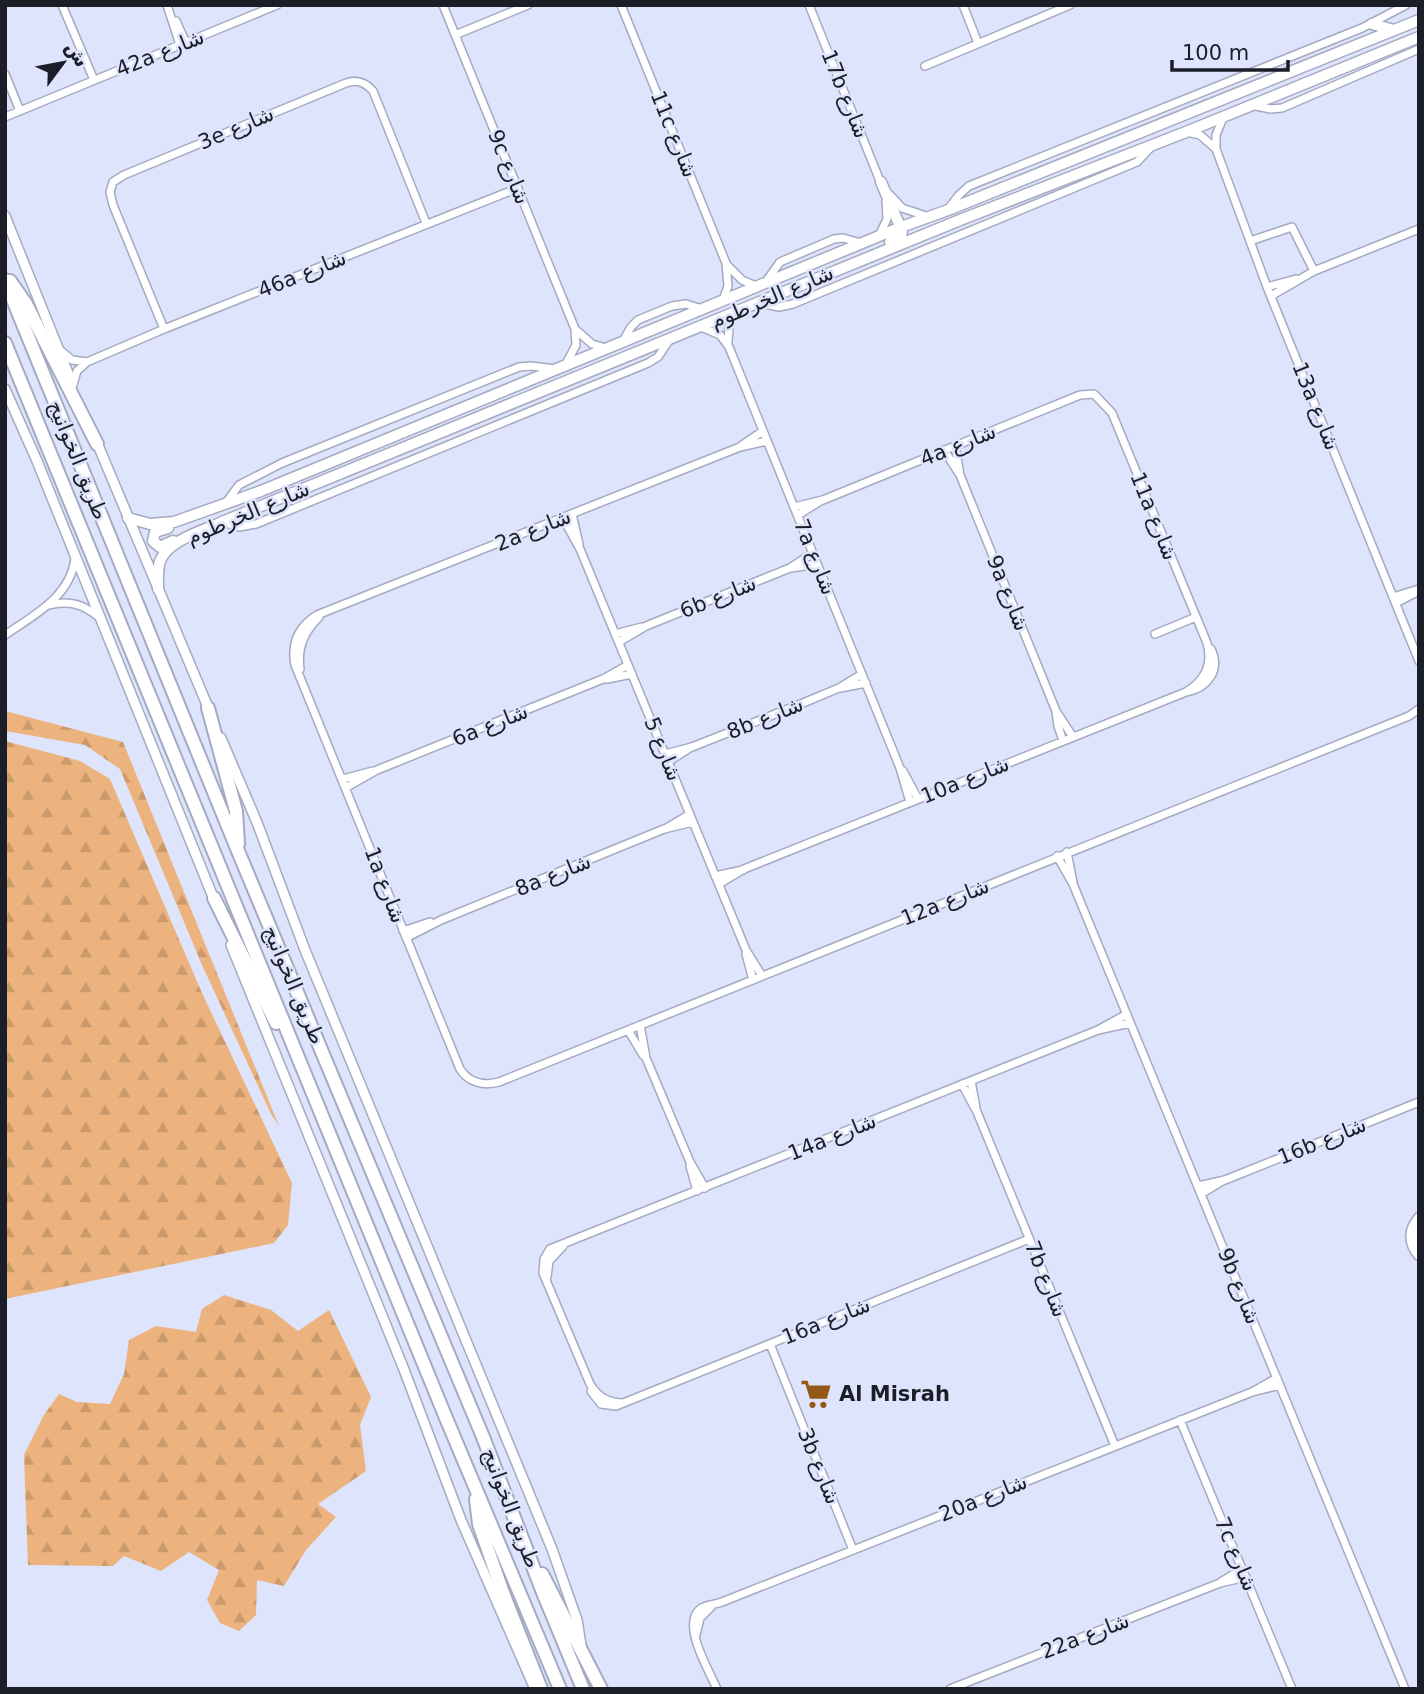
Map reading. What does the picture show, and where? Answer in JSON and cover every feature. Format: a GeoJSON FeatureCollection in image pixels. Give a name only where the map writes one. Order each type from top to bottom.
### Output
{"type":"FeatureCollection","features":[{"type":"Feature","properties":{"kind":"highway"},"geometry":{"type":"LineString","coordinates":[[5,278],[20,293],[97,444]]}},
{"type":"Feature","properties":{"kind":"highway","name":"طريق الخوانيج"},"geometry":{"type":"LineString","coordinates":[[5,278],[238,851],[478,1424],[583,1689]]}},
{"type":"Feature","properties":{"kind":"highway","name":"طريق الخوانيج"},"geometry":{"type":"LineString","coordinates":[[5,343],[304,1074],[560,1689]]}},
{"type":"Feature","properties":{"kind":"highway"},"geometry":{"type":"LineString","coordinates":[[208,708],[236,811],[238,851]]}},
{"type":"Feature","properties":{"kind":"highway"},"geometry":{"type":"LineString","coordinates":[[214,898],[304,1074]]}},
{"type":"Feature","properties":{"kind":"highway"},"geometry":{"type":"LineString","coordinates":[[477,1491],[476,1511],[479,1524],[541,1689]]}},
{"type":"Feature","properties":{"kind":"highway"},"geometry":{"type":"LineString","coordinates":[[523,1542],[601,1689]]}},
{"type":"Feature","properties":{"kind":"main road","name":"شارع الخرطوم"},"geometry":{"type":"LineString","coordinates":[[128,518],[161,525],[187,519],[292,479],[901,227],[948,211],[1418,20]]}},
{"type":"Feature","properties":{"kind":"main road"},"geometry":{"type":"LineString","coordinates":[[1372,24],[1395,30]]}},
{"type":"Feature","properties":{"kind":"main road","name":"شارع الخرطوم"},"geometry":{"type":"LineString","coordinates":[[158,589],[158,567],[163,555],[182,540],[222,522],[818,278],[1419,37]]}},
{"type":"Feature","properties":{"kind":"main road"},"geometry":{"type":"LineString","coordinates":[[818,278],[829,268],[898,239],[902,234],[881,182]]}},
{"type":"Feature","properties":{"kind":"main road"},"geometry":{"type":"LineString","coordinates":[[454,428],[454,418],[481,400]]}},
{"type":"Feature","properties":{"kind":"main road"},"geometry":{"type":"LineString","coordinates":[[187,519],[176,526],[155,532],[153,541],[157,546],[164,547],[182,537],[192,536]]}},
{"type":"Feature","properties":{"kind":"street"},"geometry":{"type":"LineString","coordinates":[[62,5],[94,80]]}},
{"type":"Feature","properties":{"kind":"street"},"geometry":{"type":"LineString","coordinates":[[167,5],[183,44]]}},
{"type":"Feature","properties":{"kind":"street","name":"42a شارع"},"geometry":{"type":"LineString","coordinates":[[5,117],[277,5]]}},
{"type":"Feature","properties":{"kind":"street","name":"9c شارع"},"geometry":{"type":"LineString","coordinates":[[443,5],[575,329]]}},
{"type":"Feature","properties":{"kind":"street"},"geometry":{"type":"LineString","coordinates":[[455,35],[527,5]]}},
{"type":"Feature","properties":{"kind":"street","name":"11c شارع"},"geometry":{"type":"LineString","coordinates":[[621,5],[726,263],[728,286],[723,300]]}},
{"type":"Feature","properties":{"kind":"street","name":"17b شارع"},"geometry":{"type":"LineString","coordinates":[[809,5],[881,182],[887,212],[879,236]]}},
{"type":"Feature","properties":{"kind":"street"},"geometry":{"type":"LineString","coordinates":[[963,5],[978,43]]}},
{"type":"Feature","properties":{"kind":"street"},"geometry":{"type":"LineString","coordinates":[[925,66],[1070,5]]}},
{"type":"Feature","properties":{"kind":"street"},"geometry":{"type":"LineString","coordinates":[[948,211],[969,186],[1372,24],[1406,5]]}},
{"type":"Feature","properties":{"kind":"street"},"geometry":{"type":"LineString","coordinates":[[1250,105],[1271,110],[1282,108],[1419,49]]}},
{"type":"Feature","properties":{"kind":"street"},"geometry":{"type":"LineString","coordinates":[[5,74],[20,111]]}},
{"type":"Feature","properties":{"kind":"street","name":"3e شارع"},"geometry":{"type":"LineString","coordinates":[[164,329],[113,205],[110,192],[113,183],[124,175],[346,83],[364,82],[373,90],[426,223]]}},
{"type":"Feature","properties":{"kind":"street"},"geometry":{"type":"LineString","coordinates":[[1216,149],[1216,135],[1224,116]]}},
{"type":"Feature","properties":{"kind":"street"},"geometry":{"type":"LineString","coordinates":[[1186,132],[1200,135],[1216,149]]}},
{"type":"Feature","properties":{"kind":"street"},"geometry":{"type":"LineString","coordinates":[[758,303],[779,307],[793,304],[1137,162],[1153,145]]}},
{"type":"Feature","properties":{"kind":"street","name":"13a شارع"},"geometry":{"type":"LineString","coordinates":[[1216,149],[1267,287],[1419,661]]}},
{"type":"Feature","properties":{"kind":"street","name":"17b شارع"},"geometry":{"type":"LineString","coordinates":[[881,182],[902,208],[929,217]]}},
{"type":"Feature","properties":{"kind":"street","name":"46a شارع"},"geometry":{"type":"LineString","coordinates":[[87,362],[518,188]]}},
{"type":"Feature","properties":{"kind":"street"},"geometry":{"type":"LineString","coordinates":[[5,216],[97,444],[258,825],[332,1017],[539,1516],[577,1620],[581,1647]]}},
{"type":"Feature","properties":{"kind":"street"},"geometry":{"type":"LineString","coordinates":[[1250,241],[1292,227],[1314,271]]}},
{"type":"Feature","properties":{"kind":"street"},"geometry":{"type":"LineString","coordinates":[[1271,296],[1314,271],[1419,230]]}},
{"type":"Feature","properties":{"kind":"street","name":"11c شارع"},"geometry":{"type":"LineString","coordinates":[[726,263],[742,280],[761,285]]}},
{"type":"Feature","properties":{"kind":"street"},"geometry":{"type":"LineString","coordinates":[[1267,287],[1300,278]]}},
{"type":"Feature","properties":{"kind":"street","name":"7a شارع"},"geometry":{"type":"LineString","coordinates":[[733,314],[728,333],[729,347],[914,801]]}},
{"type":"Feature","properties":{"kind":"street"},"geometry":{"type":"LineString","coordinates":[[700,327],[714,331],[726,340],[729,347]]}},
{"type":"Feature","properties":{"kind":"street"},"geometry":{"type":"LineString","coordinates":[[575,329],[586,340],[607,348]]}},
{"type":"Feature","properties":{"kind":"street"},"geometry":{"type":"LineString","coordinates":[[225,504],[233,490],[246,480],[282,463],[519,367],[560,367],[574,352],[575,329]]}},
{"type":"Feature","properties":{"kind":"street"},"geometry":{"type":"LineString","coordinates":[[222,522],[239,527],[256,524],[648,363],[658,357],[670,339]]}},
{"type":"Feature","properties":{"kind":"street"},"geometry":{"type":"LineString","coordinates":[[56,345],[72,360],[87,362]]}},
{"type":"Feature","properties":{"kind":"street"},"geometry":{"type":"LineString","coordinates":[[73,384],[75,375],[87,362]]}},
{"type":"Feature","properties":{"kind":"street"},"geometry":{"type":"LineString","coordinates":[[5,389],[214,898],[403,1367],[461,1520],[535,1689]]}},
{"type":"Feature","properties":{"kind":"street","name":"4a شارع"},"geometry":{"type":"LineString","coordinates":[[796,511],[1080,395],[1094,394]]}},
{"type":"Feature","properties":{"kind":"street","name":"11a شارع"},"geometry":{"type":"LineString","coordinates":[[1094,394],[1112,413],[1207,643],[1210,655],[1208,676]]}},
{"type":"Feature","properties":{"kind":"street","name":"2a شارع"},"geometry":{"type":"LineString","coordinates":[[740,447],[763,431]]}},
{"type":"Feature","properties":{"kind":"street","name":"2a شارع"},"geometry":{"type":"LineString","coordinates":[[298,642],[305,624],[317,615],[740,447],[767,441]]}},
{"type":"Feature","properties":{"kind":"street","name":"9a شارع"},"geometry":{"type":"LineString","coordinates":[[955,446],[960,475]]}},
{"type":"Feature","properties":{"kind":"street","name":"9a شارع"},"geometry":{"type":"LineString","coordinates":[[944,450],[960,475],[1056,711],[1073,737]]}},
{"type":"Feature","properties":{"kind":"street","name":"شارع 5"},"geometry":{"type":"LineString","coordinates":[[572,514],[580,549]]}},
{"type":"Feature","properties":{"kind":"street","name":"شارع 5"},"geometry":{"type":"LineString","coordinates":[[564,518],[580,549],[719,884],[746,950],[753,980]]}},
{"type":"Feature","properties":{"kind":"street","name":"6b شارع"},"geometry":{"type":"LineString","coordinates":[[615,634],[646,626],[790,568],[813,553]]}},
{"type":"Feature","properties":{"kind":"street"},"geometry":{"type":"LineString","coordinates":[[5,635],[47,605],[68,584],[76,558]]}},
{"type":"Feature","properties":{"kind":"street","name":"6b شارع"},"geometry":{"type":"LineString","coordinates":[[790,568],[817,564]]}},
{"type":"Feature","properties":{"kind":"street"},"geometry":{"type":"LineString","coordinates":[[1394,600],[1419,590]]}},
{"type":"Feature","properties":{"kind":"street"},"geometry":{"type":"LineString","coordinates":[[47,605],[73,603],[100,618]]}},
{"type":"Feature","properties":{"kind":"street"},"geometry":{"type":"LineString","coordinates":[[1155,634],[1196,617]]}},
{"type":"Feature","properties":{"kind":"street","name":"6b شارع"},"geometry":{"type":"LineString","coordinates":[[619,642],[646,626]]}},
{"type":"Feature","properties":{"kind":"street","name":"1a شارع"},"geometry":{"type":"LineString","coordinates":[[298,642],[294,658],[460,1069],[469,1079],[481,1083]]}},
{"type":"Feature","properties":{"kind":"street","name":"6a شارع"},"geometry":{"type":"LineString","coordinates":[[345,783],[603,680],[628,665]]}},
{"type":"Feature","properties":{"kind":"street","name":"6a شارع"},"geometry":{"type":"LineString","coordinates":[[603,680],[632,674]]}},
{"type":"Feature","properties":{"kind":"street","name":"8b شارع"},"geometry":{"type":"LineString","coordinates":[[665,754],[692,747],[839,688],[862,674]]}},
{"type":"Feature","properties":{"kind":"street","name":"10a شارع"},"geometry":{"type":"LineString","coordinates":[[719,884],[744,869],[1186,692],[1208,676]]}},
{"type":"Feature","properties":{"kind":"street","name":"8b شارع"},"geometry":{"type":"LineString","coordinates":[[839,688],[866,683]]}},
{"type":"Feature","properties":{"kind":"street","name":"12a شارع"},"geometry":{"type":"LineString","coordinates":[[481,1083],[499,1082],[1409,716],[1419,709]]}},
{"type":"Feature","properties":{"kind":"street","name":"9a شارع"},"geometry":{"type":"LineString","coordinates":[[1056,711],[1063,741]]}},
{"type":"Feature","properties":{"kind":"street","name":"12a شارع"},"geometry":{"type":"LineString","coordinates":[[1409,716],[1419,715]]}},
{"type":"Feature","properties":{"kind":"street","name":"8b شارع"},"geometry":{"type":"LineString","coordinates":[[668,762],[692,747]]}},
{"type":"Feature","properties":{"kind":"street","name":"8a شارع"},"geometry":{"type":"LineString","coordinates":[[404,934],[664,829],[690,814]]}},
{"type":"Feature","properties":{"kind":"street","name":"8a شارع"},"geometry":{"type":"LineString","coordinates":[[664,829],[693,822]]}},
{"type":"Feature","properties":{"kind":"street","name":"9b شارع"},"geometry":{"type":"LineString","coordinates":[[1067,852],[1073,884]]}},
{"type":"Feature","properties":{"kind":"street","name":"9b شارع"},"geometry":{"type":"LineString","coordinates":[[1056,856],[1073,884],[1405,1689]]}},
{"type":"Feature","properties":{"kind":"street","name":"10a شارع"},"geometry":{"type":"LineString","coordinates":[[715,876],[744,869]]}},
{"type":"Feature","properties":{"kind":"street","name":"شارع 5"},"geometry":{"type":"LineString","coordinates":[[746,950],[762,976]]}},
{"type":"Feature","properties":{"kind":"street","name":"14a شارع"},"geometry":{"type":"LineString","coordinates":[[602,1401],[590,1384],[547,1281],[547,1260],[554,1247],[1098,1030],[1127,1014]]}},
{"type":"Feature","properties":{"kind":"street","name":"14a شارع"},"geometry":{"type":"LineString","coordinates":[[1098,1030],[1130,1023]]}},
{"type":"Feature","properties":{"kind":"street"},"geometry":{"type":"LineString","coordinates":[[639,1026],[646,1058]]}},
{"type":"Feature","properties":{"kind":"street"},"geometry":{"type":"LineString","coordinates":[[628,1030],[646,1058],[690,1162],[705,1188]]}},
{"type":"Feature","properties":{"kind":"street","name":"7b شارع"},"geometry":{"type":"LineString","coordinates":[[971,1081],[977,1112]]}},
{"type":"Feature","properties":{"kind":"street","name":"7b شارع"},"geometry":{"type":"LineString","coordinates":[[962,1084],[977,1112],[1115,1446]]}},
{"type":"Feature","properties":{"kind":"street","name":"16b شارع"},"geometry":{"type":"LineString","coordinates":[[1198,1186],[1225,1180],[1419,1102]]}},
{"type":"Feature","properties":{"kind":"street"},"geometry":{"type":"LineString","coordinates":[[690,1162],[697,1191]]}},
{"type":"Feature","properties":{"kind":"street","name":"16b شارع"},"geometry":{"type":"LineString","coordinates":[[1201,1194],[1225,1180]]}},
{"type":"Feature","properties":{"kind":"street"},"geometry":{"type":"LineString","coordinates":[[1418,1257],[1410,1240],[1419,1216]]}},
{"type":"Feature","properties":{"kind":"street","name":"16a شارع"},"geometry":{"type":"LineString","coordinates":[[602,1401],[612,1406],[623,1403],[1029,1239]]}},
{"type":"Feature","properties":{"kind":"street","name":"3b شارع"},"geometry":{"type":"LineString","coordinates":[[770,1344],[853,1550]]}},
{"type":"Feature","properties":{"kind":"street","name":"20a شارع"},"geometry":{"type":"LineString","coordinates":[[716,1689],[692,1631],[697,1618],[715,1604],[1278,1381]]}},
{"type":"Feature","properties":{"kind":"street","name":"7c شارع"},"geometry":{"type":"LineString","coordinates":[[1180,1420],[1292,1689]]}},
{"type":"Feature","properties":{"kind":"street","name":"22a شارع"},"geometry":{"type":"LineString","coordinates":[[950,1689],[1244,1573]]}},
{"type":"Feature","properties":{"kind":"green space"},"geometry":{"type":"Polygon","coordinates":[[[5,711],[123,742],[279,1126],[202,965],[120,769],[85,745],[5,731],[5,711]]]}},
{"type":"Feature","properties":{"kind":"green space"},"geometry":{"type":"Polygon","coordinates":[[[5,741],[80,761],[110,779],[202,993],[292,1183],[288,1225],[274,1243],[5,1299],[5,741]]]}},
{"type":"Feature","properties":{"kind":"green space"},"geometry":{"type":"Polygon","coordinates":[[[224,1295],[271,1310],[298,1331],[329,1310],[371,1397],[360,1425],[366,1471],[318,1504],[336,1517],[306,1550],[284,1586],[257,1580],[256,1615],[239,1631],[220,1623],[207,1600],[219,1570],[189,1552],[161,1571],[124,1556],[113,1566],[28,1565],[24,1455],[44,1415],[59,1394],[77,1402],[110,1404],[124,1374],[129,1340],[156,1326],[196,1332],[202,1309],[224,1295]]]}},
{"type":"Feature","properties":{"kind":"place","name":"Al Misrah"},"geometry":{"type":"Point","coordinates":[816,1394]}}]}
